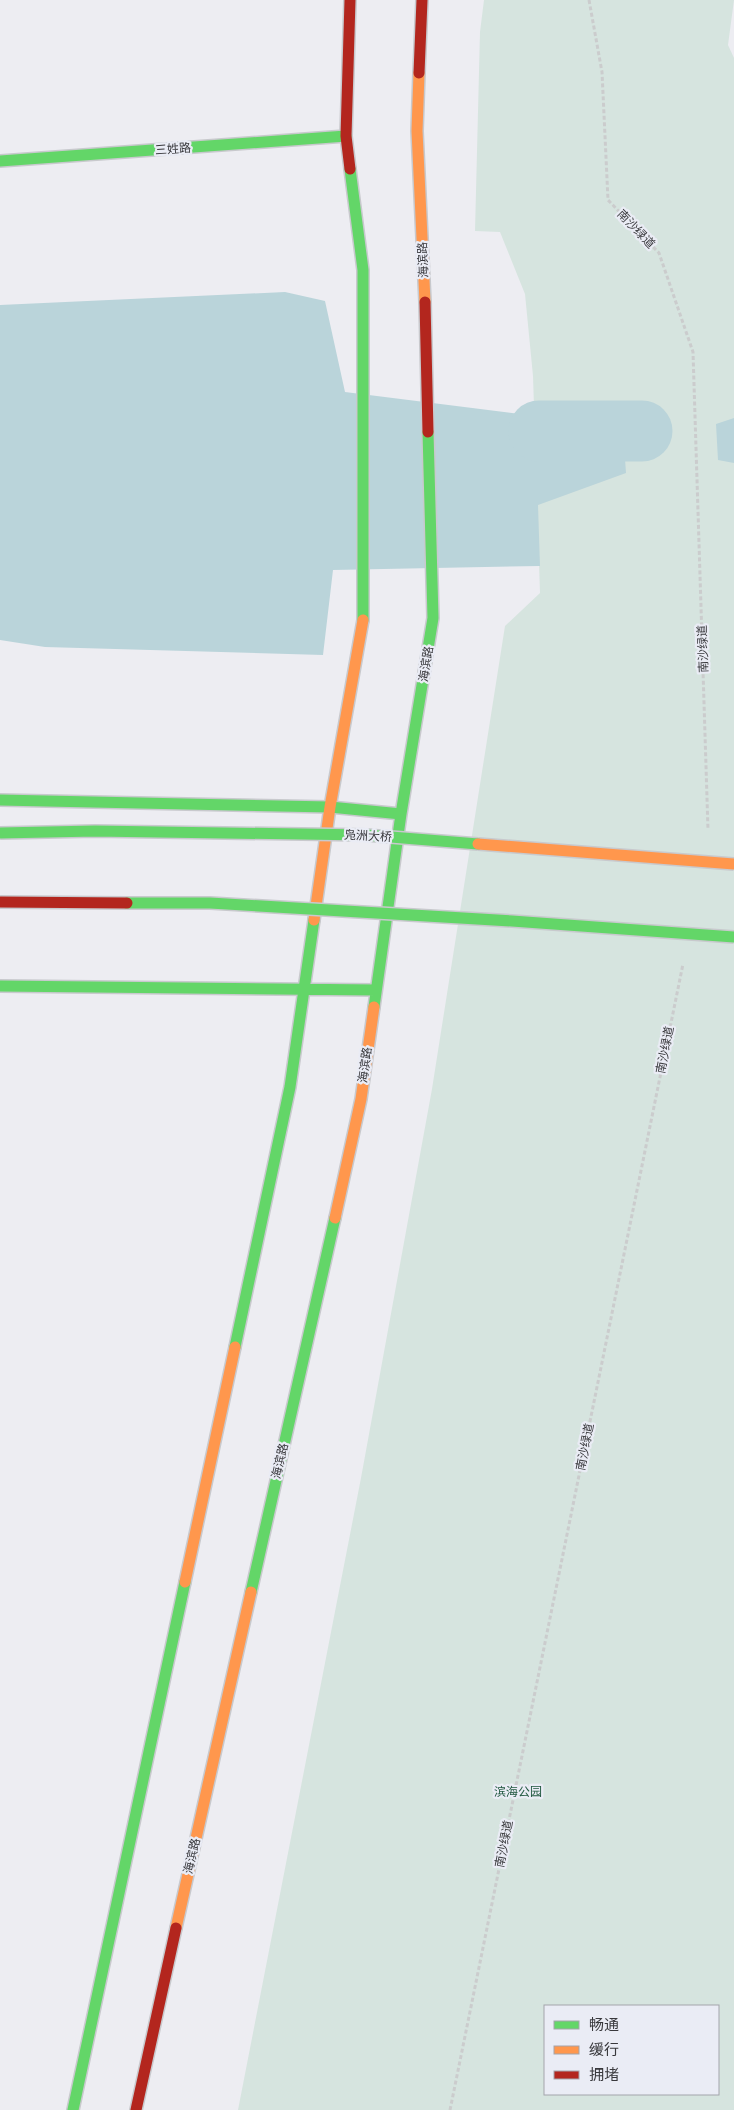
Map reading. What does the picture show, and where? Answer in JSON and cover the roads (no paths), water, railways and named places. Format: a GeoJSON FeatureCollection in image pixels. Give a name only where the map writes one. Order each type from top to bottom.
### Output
{"type":"FeatureCollection","features":[{"type":"Feature","properties":{"kind":"main road"},"geometry":{"type":"LineString","coordinates":[[73,2110],[290,1087],[330,807],[364,614],[363,270],[346,136],[350,0]]}},
{"type":"Feature","properties":{"kind":"main road","name":"海滨路"},"geometry":{"type":"LineString","coordinates":[[136,2110],[360,1099],[401,814],[433,618],[424,257],[417,131],[422,0]]}},
{"type":"Feature","properties":{"kind":"main road","name":"三姓路"},"geometry":{"type":"LineString","coordinates":[[0,161],[346,136]]}},
{"type":"Feature","properties":{"kind":"main road"},"geometry":{"type":"LineString","coordinates":[[0,800],[330,807],[401,814]]}},
{"type":"Feature","properties":{"kind":"main road","name":"凫洲大桥"},"geometry":{"type":"LineString","coordinates":[[0,833],[95,831],[366,835],[734,864]]}},
{"type":"Feature","properties":{"kind":"main road"},"geometry":{"type":"LineString","coordinates":[[0,902],[210,903],[512,921],[734,937]]}},
{"type":"Feature","properties":{"kind":"main road"},"geometry":{"type":"LineString","coordinates":[[0,986],[376,990]]}},
{"type":"Feature","properties":{"kind":"water"},"geometry":{"type":"Polygon","coordinates":[[[285,292],[325,301],[345,392],[535,416],[623,431],[626,473],[538,505],[540,566],[333,570],[323,655],[45,647],[0,640],[0,305],[285,292]]]}},
{"type":"Feature","properties":{"kind":"water"},"geometry":{"type":"Polygon","coordinates":[[[734,418],[734,463],[718,460],[716,424],[734,418]]]}},
{"type":"Feature","properties":{"kind":"waterway"},"geometry":{"type":"LineString","coordinates":[[539,431],[642,431]]}},
{"type":"Feature","properties":{"kind":"park label","name":"滨海公园"},"geometry":{"type":"Point","coordinates":[518,1792]}}]}
